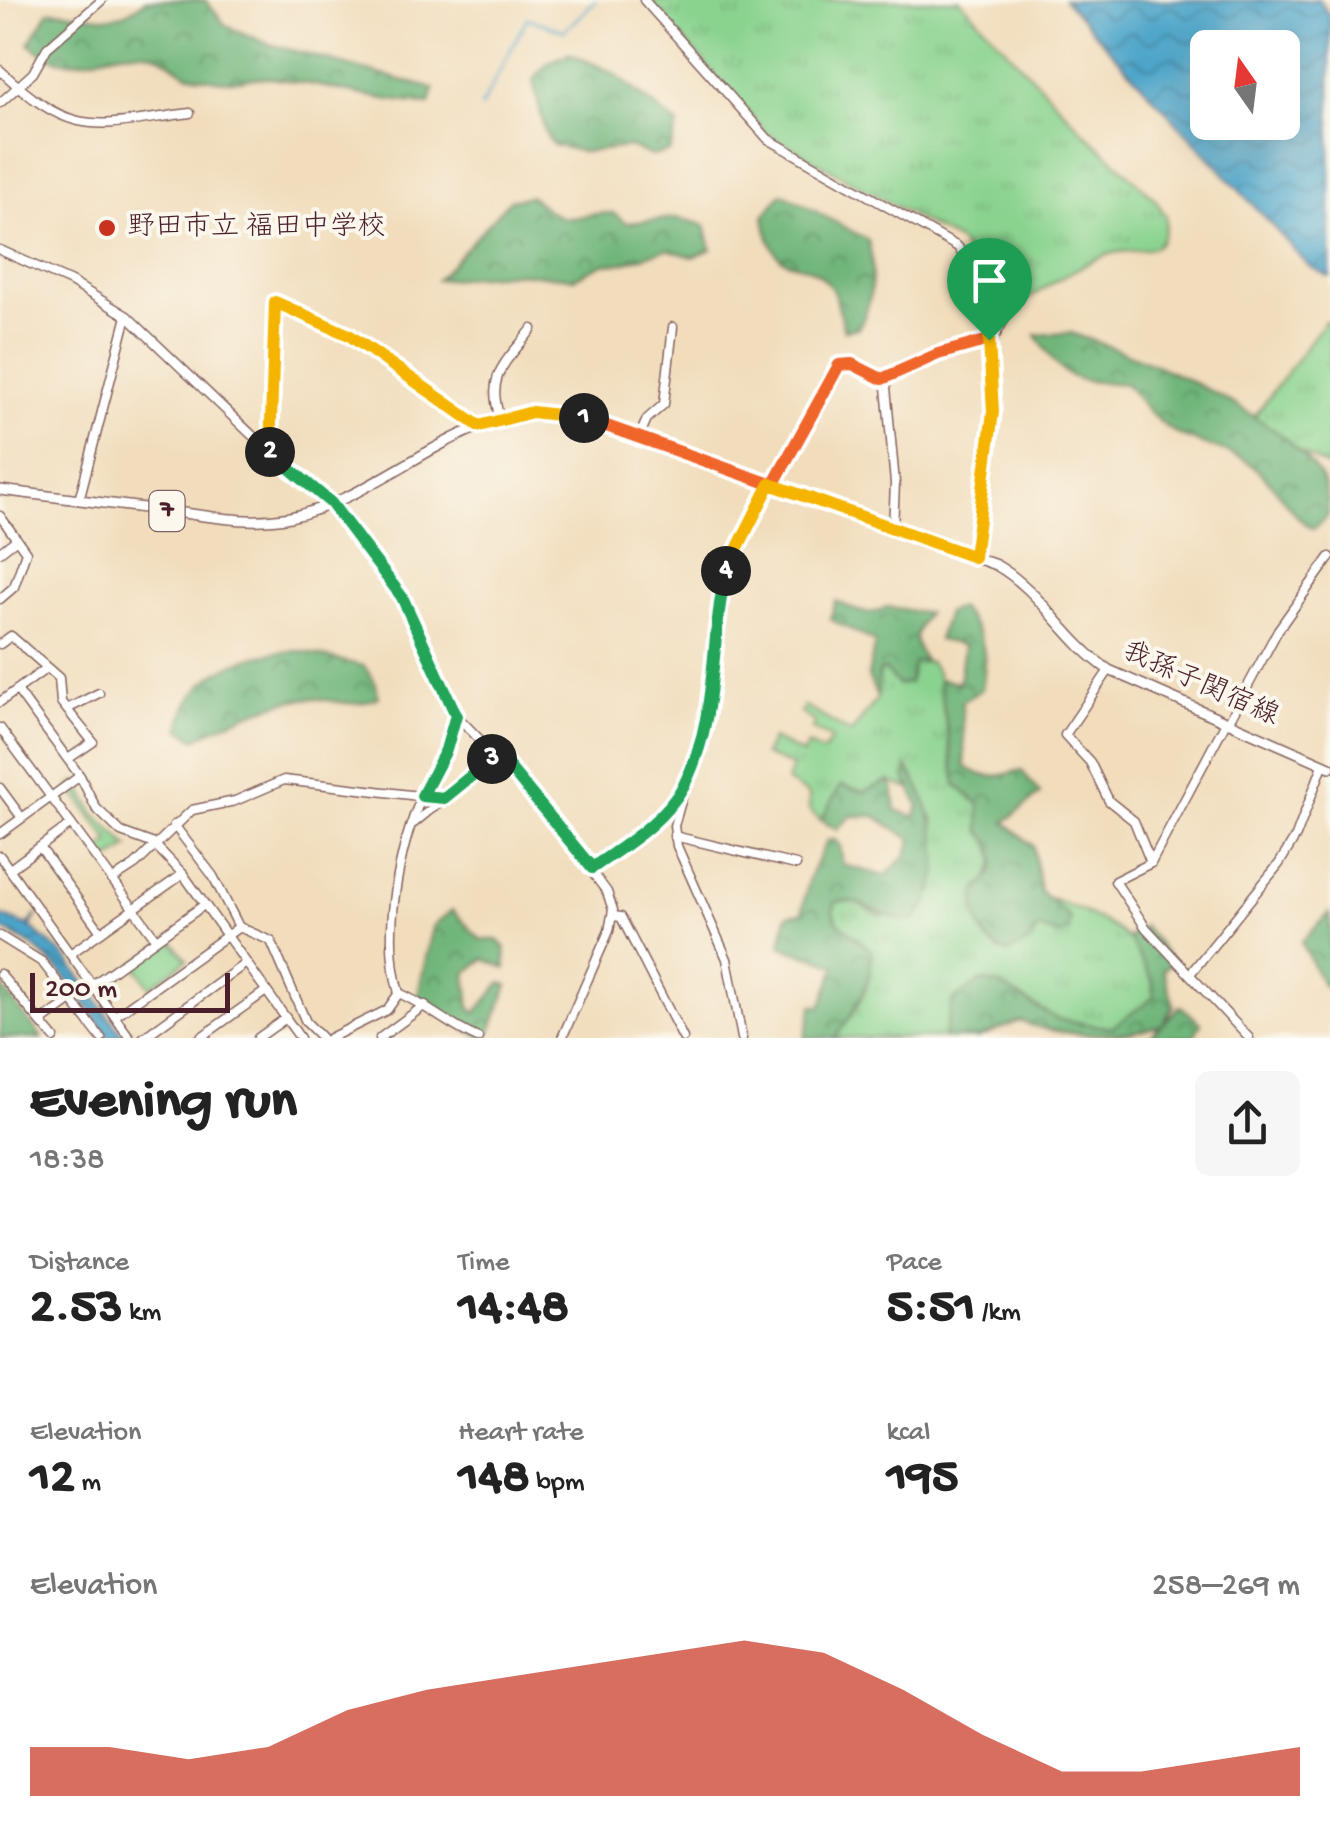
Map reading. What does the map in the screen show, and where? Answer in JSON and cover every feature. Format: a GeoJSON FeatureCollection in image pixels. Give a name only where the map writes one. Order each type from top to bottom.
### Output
{"type":"FeatureCollection","features":[{"type":"Feature","properties":{"kind":"main road","name":"我孫子関宿線"},"geometry":{"type":"LineString","coordinates":[[0,490],[258,520],[302,514],[331,503],[500,418],[532,412],[566,414],[974,557],[1019,579],[1078,647],[1109,670],[1326,766]]}},
{"type":"Feature","properties":{"kind":"street"},"geometry":{"type":"LineString","coordinates":[[0,103],[33,73],[47,48],[102,0]]}},
{"type":"Feature","properties":{"kind":"street"},"geometry":{"type":"LineString","coordinates":[[644,0],[768,139],[958,247],[1004,320],[989,340],[938,354],[882,379]]}},
{"type":"Feature","properties":{"kind":"street"},"geometry":{"type":"LineString","coordinates":[[0,70],[50,112],[78,122],[190,113]]}},
{"type":"Feature","properties":{"kind":"street"},"geometry":{"type":"LineString","coordinates":[[0,250],[71,282],[126,316],[268,450],[331,503],[408,607],[456,715],[498,754],[592,868],[607,892],[613,916],[562,1038]]}},
{"type":"Feature","properties":{"kind":"street"},"geometry":{"type":"LineString","coordinates":[[268,450],[275,302],[349,335],[479,426]]}},
{"type":"Feature","properties":{"kind":"street"},"geometry":{"type":"LineString","coordinates":[[79,500],[126,316]]}},
{"type":"Feature","properties":{"kind":"street"},"geometry":{"type":"LineString","coordinates":[[639,437],[647,419],[664,404],[673,327]]}},
{"type":"Feature","properties":{"kind":"street"},"geometry":{"type":"LineString","coordinates":[[500,418],[493,397],[495,378],[532,329]]}},
{"type":"Feature","properties":{"kind":"street"},"geometry":{"type":"LineString","coordinates":[[974,557],[993,412],[989,340]]}},
{"type":"Feature","properties":{"kind":"street"},"geometry":{"type":"LineString","coordinates":[[742,1038],[727,958],[674,836],[710,698],[727,567],[839,365],[852,364],[882,379]]}},
{"type":"Feature","properties":{"kind":"street"},"geometry":{"type":"LineString","coordinates":[[882,379],[892,440],[893,529]]}},
{"type":"Feature","properties":{"kind":"street"},"geometry":{"type":"LineString","coordinates":[[0,516],[26,552],[14,587],[0,599]]}},
{"type":"Feature","properties":{"kind":"street"},"geometry":{"type":"LineString","coordinates":[[0,552],[17,539]]}},
{"type":"Feature","properties":{"kind":"street"},"geometry":{"type":"LineString","coordinates":[[1249,1038],[1140,921],[1114,882],[1151,863],[1278,630],[1330,557]]}},
{"type":"Feature","properties":{"kind":"street"},"geometry":{"type":"LineString","coordinates":[[0,644],[11,636],[59,678],[61,702],[93,742],[68,760]]}},
{"type":"Feature","properties":{"kind":"street"},"geometry":{"type":"LineString","coordinates":[[0,702],[47,668]]}},
{"type":"Feature","properties":{"kind":"street"},"geometry":{"type":"LineString","coordinates":[[1109,670],[1065,735],[1090,762],[1107,798],[1134,821],[1151,863]]}},
{"type":"Feature","properties":{"kind":"street"},"geometry":{"type":"LineString","coordinates":[[16,690],[80,776],[96,808],[133,839],[154,844],[182,874],[300,1038]]}},
{"type":"Feature","properties":{"kind":"street"},"geometry":{"type":"LineString","coordinates":[[67,709],[99,693]]}},
{"type":"Feature","properties":{"kind":"street"},"geometry":{"type":"LineString","coordinates":[[330,1038],[387,1010],[398,993],[392,952],[394,892],[422,796],[446,750],[456,715]]}},
{"type":"Feature","properties":{"kind":"street"},"geometry":{"type":"LineString","coordinates":[[0,728],[156,940]]}},
{"type":"Feature","properties":{"kind":"street"},"geometry":{"type":"LineString","coordinates":[[414,824],[498,754]]}},
{"type":"Feature","properties":{"kind":"street"},"geometry":{"type":"LineString","coordinates":[[1190,974],[1279,864],[1296,836],[1326,766]]}},
{"type":"Feature","properties":{"kind":"street"},"geometry":{"type":"LineString","coordinates":[[0,834],[80,776]]}},
{"type":"Feature","properties":{"kind":"street"},"geometry":{"type":"LineString","coordinates":[[112,880],[200,806],[235,800],[290,779],[444,798]]}},
{"type":"Feature","properties":{"kind":"street"},"geometry":{"type":"LineString","coordinates":[[592,868],[648,827],[684,786]]}},
{"type":"Feature","properties":{"kind":"street"},"geometry":{"type":"LineString","coordinates":[[0,788],[22,818]]}},
{"type":"Feature","properties":{"kind":"street"},"geometry":{"type":"LineString","coordinates":[[10,869],[71,824]]}},
{"type":"Feature","properties":{"kind":"street"},"geometry":{"type":"LineString","coordinates":[[174,825],[213,876],[240,927],[272,942],[306,1022],[322,1038]]}},
{"type":"Feature","properties":{"kind":"street"},"geometry":{"type":"LineString","coordinates":[[674,836],[796,865]]}},
{"type":"Feature","properties":{"kind":"street"},"geometry":{"type":"LineString","coordinates":[[40,847],[101,932]]}},
{"type":"Feature","properties":{"kind":"street"},"geometry":{"type":"LineString","coordinates":[[0,856],[130,1038]]}},
{"type":"Feature","properties":{"kind":"street"},"geometry":{"type":"LineString","coordinates":[[70,954],[182,874]]}},
{"type":"Feature","properties":{"kind":"street"},"geometry":{"type":"LineString","coordinates":[[42,1021],[204,905]]}},
{"type":"Feature","properties":{"kind":"street"},"geometry":{"type":"LineString","coordinates":[[613,916],[621,917],[683,1038]]}},
{"type":"Feature","properties":{"kind":"street"},"geometry":{"type":"LineString","coordinates":[[115,1016],[240,927]]}},
{"type":"Feature","properties":{"kind":"street"},"geometry":{"type":"LineString","coordinates":[[0,936],[42,962],[76,998],[100,1038]]}},
{"type":"Feature","properties":{"kind":"street"},"geometry":{"type":"LineString","coordinates":[[143,1038],[246,964]]}},
{"type":"Feature","properties":{"kind":"street"},"geometry":{"type":"LineString","coordinates":[[0,974],[54,1038]]}},
{"type":"Feature","properties":{"kind":"street"},"geometry":{"type":"LineString","coordinates":[[200,1038],[266,991]]}},
{"type":"Feature","properties":{"kind":"street"},"geometry":{"type":"LineString","coordinates":[[398,993],[425,1005],[450,1026],[478,1038]]}},
{"type":"Feature","properties":{"kind":"street"},"geometry":{"type":"LineString","coordinates":[[380,1038],[425,1005]]}},
{"type":"Feature","properties":{"kind":"street"},"geometry":{"type":"LineString","coordinates":[[258,1038],[286,1018]]}},
{"type":"Feature","properties":{"kind":"street"},"geometry":{"type":"LineString","coordinates":[[449,1038],[450,1026]]}},
{"type":"Feature","properties":{"kind":"green space"},"geometry":{"type":"Polygon","coordinates":[[[146,0],[205,0],[226,26],[269,44],[434,89],[430,104],[270,78],[216,80],[186,73],[163,57],[146,52],[61,61],[29,44],[49,11],[110,17],[132,10],[146,0]]]}},
{"type":"Feature","properties":{"kind":"green space"},"geometry":{"type":"Polygon","coordinates":[[[648,0],[960,0],[1083,131],[1155,199],[1166,216],[1163,236],[1151,248],[1115,253],[1082,266],[1005,313],[960,243],[766,133],[648,0]]]}},
{"type":"Feature","properties":{"kind":"green space"},"geometry":{"type":"Polygon","coordinates":[[[569,53],[612,72],[678,125],[670,151],[652,156],[630,147],[583,152],[553,145],[545,132],[533,80],[548,63],[569,53]]]}},
{"type":"Feature","properties":{"kind":"green space"},"geometry":{"type":"Polygon","coordinates":[[[782,193],[868,240],[871,285],[858,328],[844,330],[835,295],[819,274],[782,259],[775,251],[764,216],[782,193]]]}},
{"type":"Feature","properties":{"kind":"green space"},"geometry":{"type":"Polygon","coordinates":[[[530,196],[562,217],[613,213],[626,223],[677,218],[705,225],[711,249],[693,257],[667,249],[623,263],[603,264],[574,278],[516,273],[437,280],[510,200],[530,196]]]}},
{"type":"Feature","properties":{"kind":"green space"},"geometry":{"type":"Polygon","coordinates":[[[1325,321],[1330,323],[1330,468],[1282,442],[1254,417],[1325,321]]]}},
{"type":"Feature","properties":{"kind":"green space"},"geometry":{"type":"Polygon","coordinates":[[[1071,333],[1204,388],[1270,427],[1317,472],[1326,493],[1328,516],[1313,529],[1254,467],[1169,428],[1126,384],[1072,377],[1056,363],[1036,335],[1071,333]]]}},
{"type":"Feature","properties":{"kind":"green space"},"geometry":{"type":"Polygon","coordinates":[[[836,601],[867,613],[886,607],[927,613],[915,638],[924,661],[914,662],[909,683],[898,685],[885,670],[879,672],[877,697],[868,676],[875,642],[830,619],[836,601]]]}},
{"type":"Feature","properties":{"kind":"green space"},"geometry":{"type":"Polygon","coordinates":[[[959,608],[979,636],[985,665],[982,689],[962,702],[965,766],[992,776],[1021,770],[1040,794],[1005,822],[1033,846],[1040,891],[1070,918],[1069,931],[1060,935],[1038,928],[1030,942],[1009,953],[985,936],[977,917],[978,887],[991,875],[993,852],[980,831],[979,804],[956,785],[939,679],[959,683],[964,645],[938,640],[947,612],[959,608]]]}},
{"type":"Feature","properties":{"kind":"green space"},"geometry":{"type":"Polygon","coordinates":[[[300,651],[364,666],[376,684],[378,697],[358,703],[311,698],[287,702],[246,714],[196,739],[180,729],[195,693],[223,669],[260,656],[300,651]]]}},
{"type":"Feature","properties":{"kind":"green space"},"geometry":{"type":"Polygon","coordinates":[[[914,662],[930,662],[937,672],[956,785],[979,804],[996,859],[987,882],[985,937],[999,951],[1030,942],[1038,928],[1060,935],[1052,899],[1120,932],[1144,959],[1154,997],[1111,1028],[1057,1019],[1000,985],[953,1000],[944,1038],[835,1038],[862,997],[871,962],[871,950],[837,922],[833,911],[836,902],[850,899],[880,916],[925,908],[937,863],[933,818],[905,777],[910,789],[888,781],[864,792],[841,785],[821,820],[809,810],[809,795],[787,782],[792,766],[764,755],[772,739],[803,754],[808,745],[823,752],[832,739],[812,729],[815,722],[801,713],[804,706],[851,733],[877,699],[879,672],[885,670],[898,685],[909,683],[914,662]]]}},
{"type":"Feature","properties":{"kind":"green space"},"geometry":{"type":"Polygon","coordinates":[[[907,767],[933,823],[937,865],[934,885],[914,920],[893,918],[856,903],[836,902],[833,911],[837,922],[871,950],[870,974],[855,1008],[835,1038],[805,1038],[813,1005],[821,1007],[836,966],[781,946],[787,915],[802,913],[809,878],[827,841],[833,839],[840,845],[843,865],[885,876],[906,856],[912,840],[875,816],[851,816],[837,830],[821,820],[841,785],[864,792],[888,781],[893,787],[896,810],[915,817],[919,806],[905,777],[907,767]]]}},
{"type":"Feature","properties":{"kind":"green space"},"geometry":{"type":"Polygon","coordinates":[[[77,781],[95,814],[129,847],[106,862],[98,851],[110,842],[70,787],[77,781]]]}},
{"type":"Feature","properties":{"kind":"green space"},"geometry":{"type":"Polygon","coordinates":[[[452,910],[481,940],[497,940],[505,948],[506,968],[484,959],[466,973],[470,1008],[476,1013],[501,983],[508,985],[491,1031],[483,1037],[417,999],[433,926],[452,910]]]}},
{"type":"Feature","properties":{"kind":"green space"},"geometry":{"type":"Polygon","coordinates":[[[1330,913],[1330,982],[1323,986],[1301,942],[1330,913]]]}},
{"type":"Feature","properties":{"kind":"green space"},"geometry":{"type":"Polygon","coordinates":[[[1143,926],[1173,962],[1163,970],[1174,1005],[1162,1025],[1180,1006],[1201,1023],[1193,1038],[1148,1038],[1161,1025],[1092,1034],[1054,1031],[1020,1021],[979,1038],[944,1038],[953,1000],[981,981],[1000,985],[1057,1019],[1111,1028],[1154,997],[1153,982],[1128,937],[1143,926]]]}},
{"type":"Feature","properties":{"kind":"green space"},"geometry":{"type":"Polygon","coordinates":[[[170,938],[187,960],[150,987],[134,964],[170,938]]]}},
{"type":"Feature","properties":{"kind":"green space"},"geometry":{"type":"Polygon","coordinates":[[[0,985],[42,1038],[0,1038],[0,985]]]}},
{"type":"Feature","properties":{"kind":"water"},"geometry":{"type":"Polygon","coordinates":[[[1064,0],[1319,0],[1330,16],[1330,277],[1309,266],[1193,140],[1300,140],[1300,30],[1190,30],[1190,137],[1064,0]]]}},
{"type":"Feature","properties":{"kind":"water"},"geometry":{"type":"Polygon","coordinates":[[[37,914],[30,927],[66,957],[125,1038],[109,1038],[49,960],[0,929],[0,915],[28,926],[37,914]]]}},
{"type":"Feature","properties":{"kind":"waterway"},"geometry":{"type":"LineString","coordinates":[[481,107],[527,18],[564,31],[596,0]]}},
{"type":"Feature","properties":{"kind":"place","name":"野田市立 福田中学校"},"geometry":{"type":"Point","coordinates":[107,228]}},
{"type":"Feature","properties":{"kind":"route"},"geometry":{"type":"LineString","coordinates":[[275,302],[349,335],[479,426],[532,412],[574,415],[773,485],[839,365],[852,364],[882,379],[938,354],[989,340],[993,412],[974,557],[770,484],[727,567],[710,698],[684,786],[648,827],[592,868],[498,754],[444,798],[422,796],[446,750],[456,715],[414,619],[402,597],[331,503],[268,450],[272,432],[275,302]]}}]}
